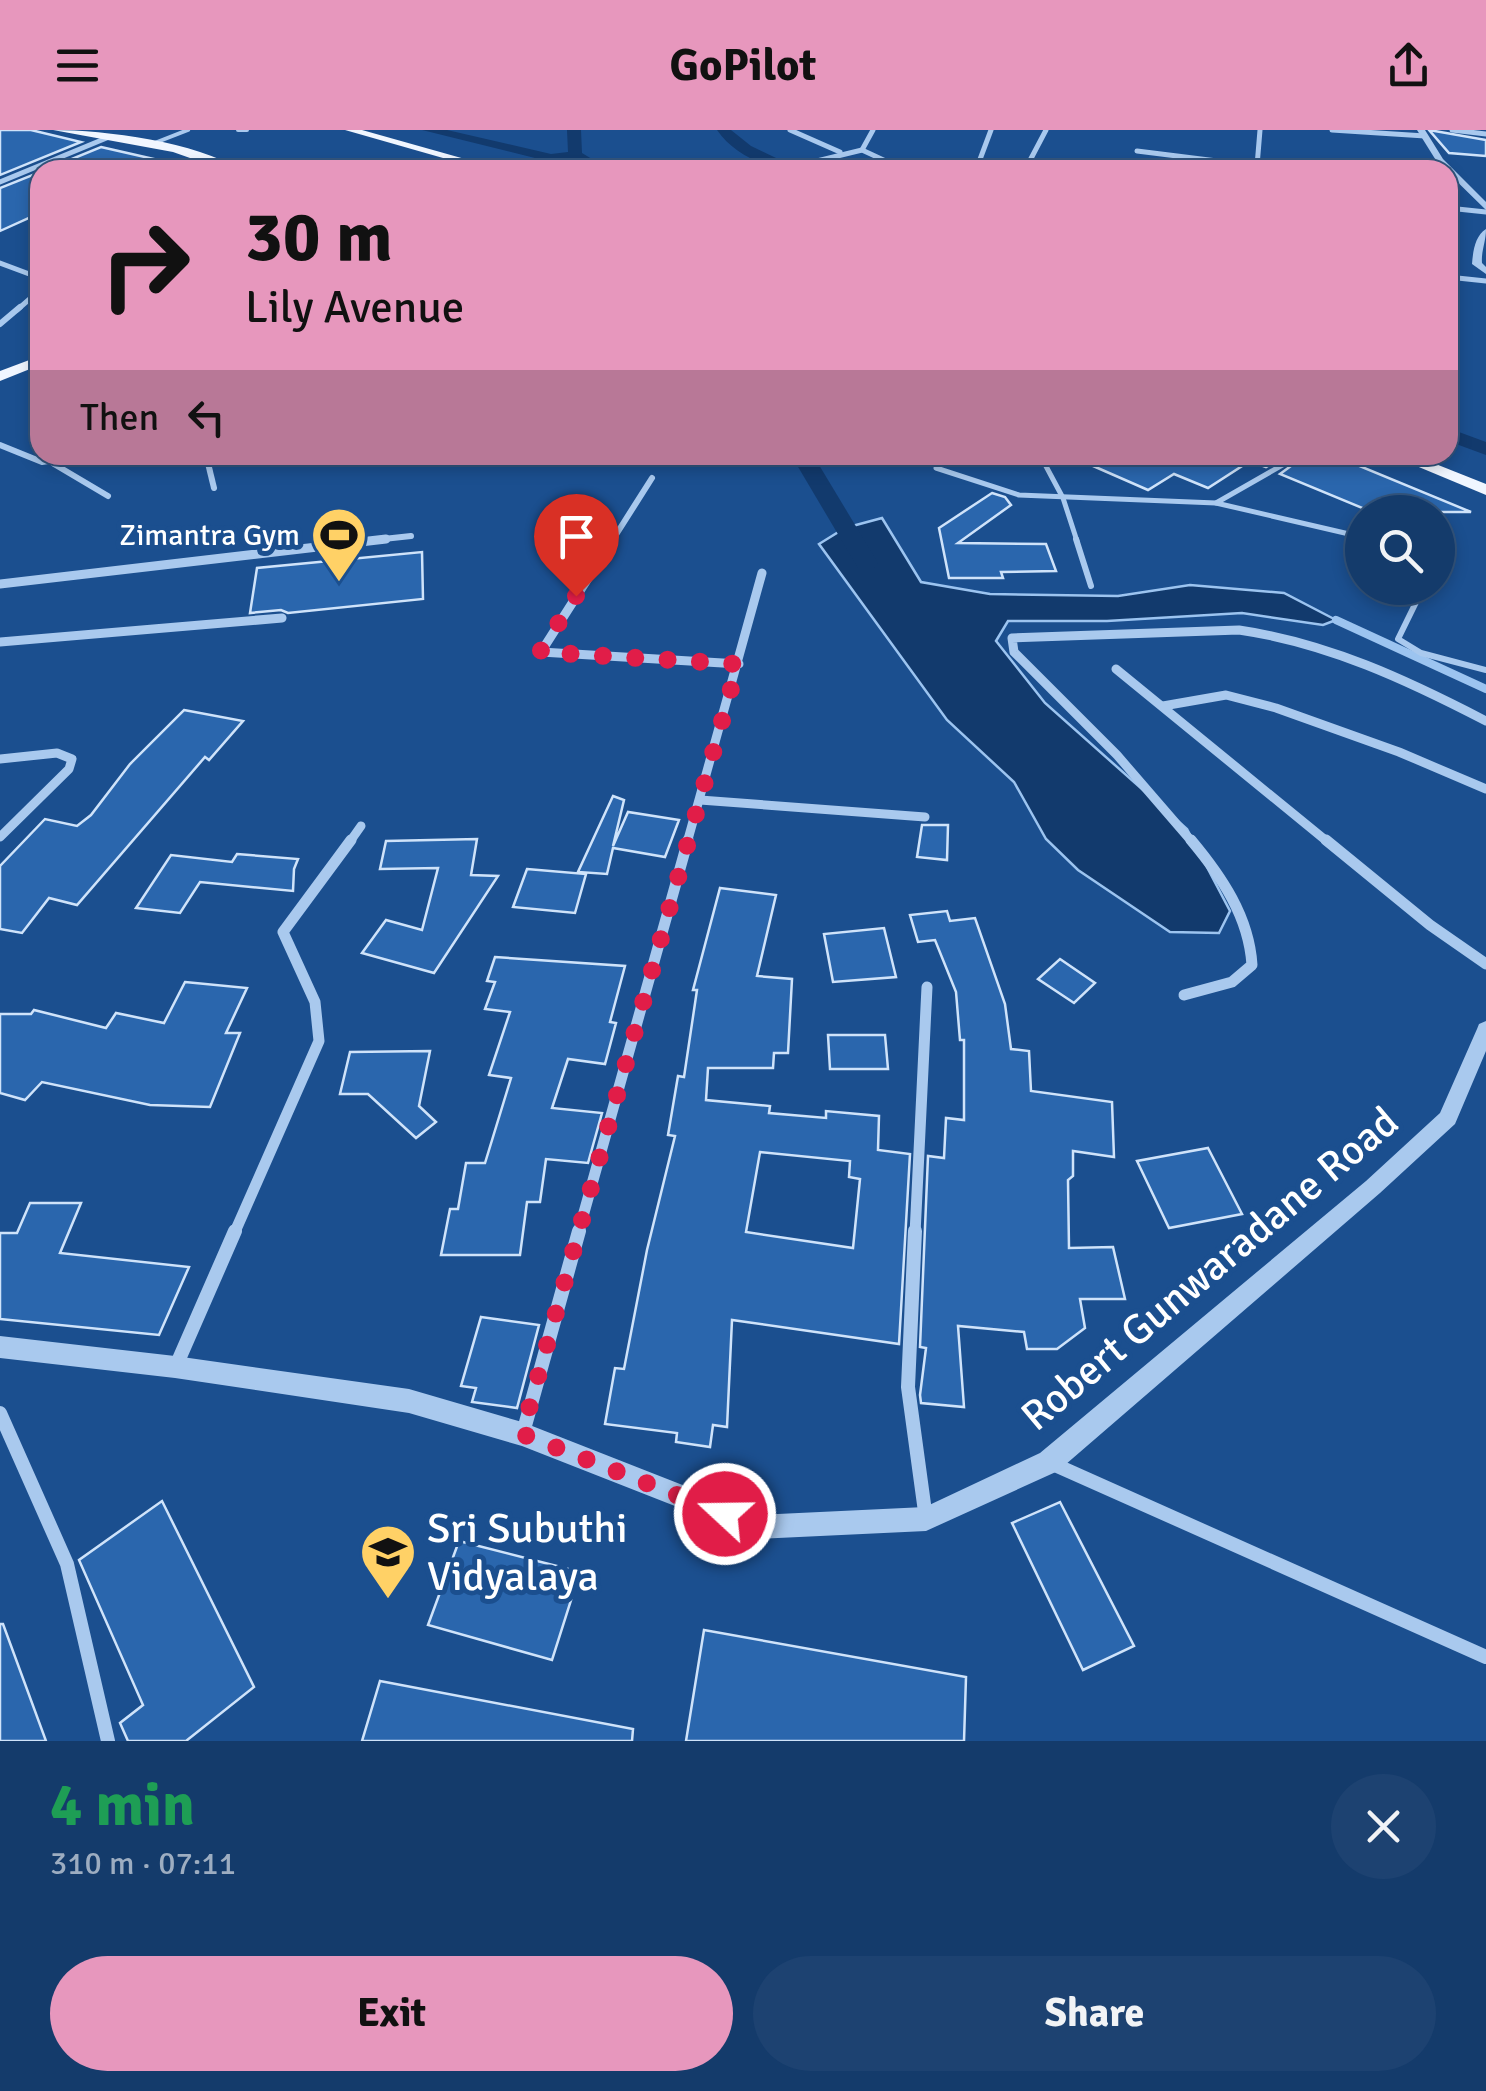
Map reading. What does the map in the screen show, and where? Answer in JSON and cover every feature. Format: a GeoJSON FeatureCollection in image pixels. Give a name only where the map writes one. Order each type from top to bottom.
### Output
{"type":"FeatureCollection","features":[{"type":"Feature","properties":{"kind":"main road"},"geometry":{"type":"LineString","coordinates":[[58,130],[152,144],[209,160]]}},
{"type":"Feature","properties":{"kind":"main road"},"geometry":{"type":"LineString","coordinates":[[350,130],[462,160]]}},
{"type":"Feature","properties":{"kind":"main road"},"geometry":{"type":"LineString","coordinates":[[0,376],[30,364]]}},
{"type":"Feature","properties":{"kind":"main road"},"geometry":{"type":"LineString","coordinates":[[1423,465],[1486,490]]}},
{"type":"Feature","properties":{"kind":"street"},"geometry":{"type":"LineString","coordinates":[[790,130],[841,152]]}},
{"type":"Feature","properties":{"kind":"street"},"geometry":{"type":"LineString","coordinates":[[862,150],[872,130]]}},
{"type":"Feature","properties":{"kind":"street"},"geometry":{"type":"LineString","coordinates":[[980,160],[991,130]]}},
{"type":"Feature","properties":{"kind":"street"},"geometry":{"type":"LineString","coordinates":[[1030,160],[1046,130]]}},
{"type":"Feature","properties":{"kind":"street"},"geometry":{"type":"LineString","coordinates":[[1258,160],[1260,130]]}},
{"type":"Feature","properties":{"kind":"street"},"geometry":{"type":"LineString","coordinates":[[1332,130],[1423,133],[1440,160]]}},
{"type":"Feature","properties":{"kind":"street"},"geometry":{"type":"LineString","coordinates":[[1452,130],[1486,134]]}},
{"type":"Feature","properties":{"kind":"street"},"geometry":{"type":"LineString","coordinates":[[53,160],[108,137]]}},
{"type":"Feature","properties":{"kind":"street"},"geometry":{"type":"LineString","coordinates":[[814,160],[862,150],[884,160]]}},
{"type":"Feature","properties":{"kind":"street"},"geometry":{"type":"LineString","coordinates":[[1136,152],[1206,160]]}},
{"type":"Feature","properties":{"kind":"street"},"geometry":{"type":"LineString","coordinates":[[0,182],[30,170]]}},
{"type":"Feature","properties":{"kind":"street"},"geometry":{"type":"LineString","coordinates":[[1458,180],[1486,210]]}},
{"type":"Feature","properties":{"kind":"street"},"geometry":{"type":"LineString","coordinates":[[1458,209],[1486,210]]}},
{"type":"Feature","properties":{"kind":"street"},"geometry":{"type":"LineString","coordinates":[[1486,232],[1477,250],[1477,264],[1486,271]]}},
{"type":"Feature","properties":{"kind":"street"},"geometry":{"type":"LineString","coordinates":[[0,263],[30,274]]}},
{"type":"Feature","properties":{"kind":"street"},"geometry":{"type":"LineString","coordinates":[[1458,278],[1486,282]]}},
{"type":"Feature","properties":{"kind":"street"},"geometry":{"type":"LineString","coordinates":[[0,324],[30,298]]}},
{"type":"Feature","properties":{"kind":"street"},"geometry":{"type":"LineString","coordinates":[[0,445],[30,460]]}},
{"type":"Feature","properties":{"kind":"street"},"geometry":{"type":"LineString","coordinates":[[56,465],[108,496]]}},
{"type":"Feature","properties":{"kind":"street"},"geometry":{"type":"LineString","coordinates":[[208,465],[214,488]]}},
{"type":"Feature","properties":{"kind":"street"},"geometry":{"type":"LineString","coordinates":[[652,478],[540,652],[738,664]]}},
{"type":"Feature","properties":{"kind":"street"},"geometry":{"type":"LineString","coordinates":[[0,584],[411,536]]}},
{"type":"Feature","properties":{"kind":"street"},"geometry":{"type":"LineString","coordinates":[[522,1434],[762,573]]}},
{"type":"Feature","properties":{"kind":"street"},"geometry":{"type":"LineString","coordinates":[[0,642],[282,618]]}},
{"type":"Feature","properties":{"kind":"street"},"geometry":{"type":"LineString","coordinates":[[1184,995],[1243,977],[1252,965],[1253,943],[1227,883],[1117,754],[1014,652],[1012,638],[1239,630],[1270,633],[1302,640],[1424,688],[1486,721]]}},
{"type":"Feature","properties":{"kind":"street"},"geometry":{"type":"LineString","coordinates":[[1116,669],[1430,925],[1486,964]]}},
{"type":"Feature","properties":{"kind":"street"},"geometry":{"type":"LineString","coordinates":[[1163,706],[1226,695],[1276,708],[1399,752],[1486,789]]}},
{"type":"Feature","properties":{"kind":"street"},"geometry":{"type":"LineString","coordinates":[[0,760],[57,754],[72,758],[69,769],[0,837]]}},
{"type":"Feature","properties":{"kind":"street"},"geometry":{"type":"LineString","coordinates":[[700,800],[925,816]]}},
{"type":"Feature","properties":{"kind":"street"},"geometry":{"type":"LineString","coordinates":[[176,1367],[320,1040],[316,1002],[283,932],[361,826]]}},
{"type":"Feature","properties":{"kind":"street"},"geometry":{"type":"LineString","coordinates":[[926,1519],[908,1386],[927,987]]}},
{"type":"Feature","properties":{"kind":"street","name":"Robert Gunwaradane Road"},"geometry":{"type":"LineString","coordinates":[[0,1347],[176,1367],[409,1401],[522,1434],[759,1526],[926,1519],[1049,1462],[1373,1187],[1448,1118],[1486,1029]]}},
{"type":"Feature","properties":{"kind":"street"},"geometry":{"type":"LineString","coordinates":[[0,1412],[67,1564],[108,1741]]}},
{"type":"Feature","properties":{"kind":"street"},"geometry":{"type":"LineString","coordinates":[[1049,1462],[1486,1656]]}},
{"type":"Feature","properties":{"kind":"lane"},"geometry":{"type":"LineString","coordinates":[[152,144],[188,130]]}},
{"type":"Feature","properties":{"kind":"lane"},"geometry":{"type":"LineString","coordinates":[[238,130],[247,130]]}},
{"type":"Feature","properties":{"kind":"lane"},"geometry":{"type":"LineString","coordinates":[[1045,465],[1063,498],[1091,586]]}},
{"type":"Feature","properties":{"kind":"lane"},"geometry":{"type":"LineString","coordinates":[[1216,502],[1282,465]]}},
{"type":"Feature","properties":{"kind":"lane"},"geometry":{"type":"LineString","coordinates":[[936,468],[1018,496],[1216,502],[1345,534]]}},
{"type":"Feature","properties":{"kind":"lane"},"geometry":{"type":"LineString","coordinates":[[1415,605],[1398,639],[1421,653],[1486,670]]}},
{"type":"Feature","properties":{"kind":"water"},"geometry":{"type":"Polygon","coordinates":[[[882,518],[921,582],[990,594],[1118,596],[1190,585],[1284,593],[1336,620],[1323,625],[1242,613],[1107,621],[1008,621],[996,641],[1045,703],[1187,829],[1230,911],[1219,933],[1170,932],[1078,870],[1046,839],[1014,782],[947,720],[819,544],[845,528],[882,518]]]}},
{"type":"Feature","properties":{"kind":"building"},"geometry":{"type":"Polygon","coordinates":[[[0,130],[31,130],[81,142],[30,160],[0,175],[0,130]]]}},
{"type":"Feature","properties":{"kind":"building"},"geometry":{"type":"Polygon","coordinates":[[[1429,130],[1486,140],[1486,156],[1449,153],[1429,130]]]}},
{"type":"Feature","properties":{"kind":"building"},"geometry":{"type":"Polygon","coordinates":[[[101,147],[158,160],[69,160],[101,147]]]}},
{"type":"Feature","properties":{"kind":"building"},"geometry":{"type":"Polygon","coordinates":[[[30,176],[30,218],[0,231],[0,188],[30,176]]]}},
{"type":"Feature","properties":{"kind":"building"},"geometry":{"type":"Polygon","coordinates":[[[1091,465],[1244,465],[1208,488],[1174,474],[1148,490],[1091,465]]]}},
{"type":"Feature","properties":{"kind":"building"},"geometry":{"type":"Polygon","coordinates":[[[1292,465],[1357,465],[1430,495],[1345,495],[1345,501],[1280,474],[1292,465]]]}},
{"type":"Feature","properties":{"kind":"building"},"geometry":{"type":"Polygon","coordinates":[[[992,493],[1005,497],[1011,505],[958,543],[1046,544],[1056,571],[1001,572],[1003,578],[949,578],[939,528],[992,493]]]}},
{"type":"Feature","properties":{"kind":"building","name":"Zimantra Gym"},"geometry":{"type":"Polygon","coordinates":[[[422,552],[423,599],[288,613],[250,613],[257,568],[422,552]]]}},
{"type":"Feature","properties":{"kind":"building"},"geometry":{"type":"Polygon","coordinates":[[[184,710],[243,721],[209,760],[205,757],[77,905],[49,898],[22,933],[0,929],[0,866],[45,819],[77,826],[91,815],[130,764],[184,710]]]}},
{"type":"Feature","properties":{"kind":"building"},"geometry":{"type":"Polygon","coordinates":[[[613,796],[624,800],[613,846],[628,812],[679,820],[665,857],[613,848],[607,874],[578,872],[613,796]]]}},
{"type":"Feature","properties":{"kind":"building"},"geometry":{"type":"Polygon","coordinates":[[[922,825],[948,825],[947,860],[917,857],[922,825]]]}},
{"type":"Feature","properties":{"kind":"building"},"geometry":{"type":"Polygon","coordinates":[[[477,839],[471,875],[498,876],[434,973],[362,953],[386,920],[422,930],[438,868],[380,869],[386,841],[477,839]]]}},
{"type":"Feature","properties":{"kind":"building"},"geometry":{"type":"Polygon","coordinates":[[[237,854],[298,859],[293,891],[200,882],[180,913],[136,908],[171,855],[232,862],[237,854]]]}},
{"type":"Feature","properties":{"kind":"building"},"geometry":{"type":"Polygon","coordinates":[[[527,869],[586,874],[575,913],[513,907],[527,869]]]}},
{"type":"Feature","properties":{"kind":"building"},"geometry":{"type":"Polygon","coordinates":[[[720,888],[776,895],[757,976],[792,979],[788,1053],[774,1053],[773,1068],[708,1068],[706,1100],[770,1106],[769,1113],[826,1118],[826,1111],[879,1116],[878,1150],[910,1154],[899,1344],[732,1320],[727,1427],[713,1425],[710,1447],[676,1442],[677,1433],[605,1424],[615,1368],[624,1369],[675,1136],[668,1135],[678,1076],[684,1077],[697,990],[693,990],[720,888]],[[760,1152],[746,1232],[853,1248],[860,1179],[849,1177],[850,1161],[760,1152]]]}},
{"type":"Feature","properties":{"kind":"building"},"geometry":{"type":"Polygon","coordinates":[[[947,911],[950,921],[975,918],[1005,1004],[1011,1049],[1029,1051],[1031,1091],[1112,1102],[1114,1157],[1073,1151],[1073,1176],[1068,1180],[1069,1248],[1113,1247],[1125,1299],[1080,1299],[1085,1328],[1057,1349],[1027,1349],[1024,1332],[958,1326],[964,1407],[921,1403],[920,1395],[926,1348],[920,1347],[928,1156],[944,1158],[946,1118],[964,1120],[964,1040],[960,1040],[956,992],[935,940],[918,942],[910,915],[947,911]]]}},
{"type":"Feature","properties":{"kind":"building"},"geometry":{"type":"Polygon","coordinates":[[[884,928],[896,977],[833,982],[824,934],[884,928]]]}},
{"type":"Feature","properties":{"kind":"building"},"geometry":{"type":"Polygon","coordinates":[[[495,957],[625,966],[610,1022],[616,1023],[605,1064],[568,1059],[552,1108],[602,1113],[588,1163],[546,1159],[540,1202],[527,1202],[520,1255],[441,1255],[450,1209],[458,1209],[466,1163],[485,1163],[511,1078],[489,1075],[510,1012],[485,1009],[495,982],[487,981],[495,957]]]}},
{"type":"Feature","properties":{"kind":"building"},"geometry":{"type":"Polygon","coordinates":[[[1060,959],[1095,983],[1074,1003],[1038,979],[1060,959]]]}},
{"type":"Feature","properties":{"kind":"building"},"geometry":{"type":"Polygon","coordinates":[[[185,982],[247,988],[226,1033],[240,1033],[210,1107],[150,1105],[42,1082],[25,1100],[0,1093],[0,1014],[31,1014],[34,1010],[106,1028],[116,1013],[164,1023],[185,982]]]}},
{"type":"Feature","properties":{"kind":"building"},"geometry":{"type":"Polygon","coordinates":[[[828,1035],[885,1035],[888,1069],[830,1069],[828,1035]]]}},
{"type":"Feature","properties":{"kind":"building"},"geometry":{"type":"Polygon","coordinates":[[[430,1051],[419,1106],[436,1122],[416,1138],[368,1094],[340,1094],[350,1052],[430,1051]]]}},
{"type":"Feature","properties":{"kind":"building"},"geometry":{"type":"Polygon","coordinates":[[[1208,1148],[1242,1214],[1169,1228],[1137,1161],[1208,1148]]]}},
{"type":"Feature","properties":{"kind":"building"},"geometry":{"type":"Polygon","coordinates":[[[30,1203],[81,1203],[60,1253],[189,1267],[159,1335],[0,1319],[0,1233],[17,1233],[30,1203]]]}},
{"type":"Feature","properties":{"kind":"building"},"geometry":{"type":"Polygon","coordinates":[[[481,1317],[539,1325],[517,1408],[472,1402],[476,1388],[461,1386],[481,1317]]]}},
{"type":"Feature","properties":{"kind":"building"},"geometry":{"type":"Polygon","coordinates":[[[162,1501],[254,1687],[186,1741],[128,1741],[120,1723],[143,1705],[79,1560],[162,1501]]]}},
{"type":"Feature","properties":{"kind":"building"},"geometry":{"type":"Polygon","coordinates":[[[1060,1502],[1134,1646],[1083,1670],[1012,1523],[1060,1502]]]}},
{"type":"Feature","properties":{"kind":"building"},"geometry":{"type":"Polygon","coordinates":[[[459,1541],[580,1572],[552,1660],[428,1625],[459,1541]]]}},
{"type":"Feature","properties":{"kind":"building"},"geometry":{"type":"Polygon","coordinates":[[[3,1624],[46,1741],[0,1741],[3,1624]]]}},
{"type":"Feature","properties":{"kind":"building"},"geometry":{"type":"Polygon","coordinates":[[[704,1630],[966,1677],[964,1741],[686,1741],[704,1630]]]}},
{"type":"Feature","properties":{"kind":"building"},"geometry":{"type":"Polygon","coordinates":[[[380,1681],[633,1729],[632,1741],[362,1741],[380,1681]]]}},
{"type":"Feature","properties":{"kind":"waterway"},"geometry":{"type":"LineString","coordinates":[[429,130],[551,158],[575,155]]}},
{"type":"Feature","properties":{"kind":"waterway"},"geometry":{"type":"LineString","coordinates":[[574,130],[575,155]]}},
{"type":"Feature","properties":{"kind":"waterway"},"geometry":{"type":"LineString","coordinates":[[724,130],[746,150],[768,160]]}},
{"type":"Feature","properties":{"kind":"waterway"},"geometry":{"type":"LineString","coordinates":[[575,155],[584,160]]}},
{"type":"Feature","properties":{"kind":"waterway"},"geometry":{"type":"LineString","coordinates":[[1458,438],[1486,449]]}},
{"type":"Feature","properties":{"kind":"waterway"},"geometry":{"type":"LineString","coordinates":[[808,465],[866,563]]}},
{"type":"Feature","properties":{"kind":"waterway"},"geometry":{"type":"LineString","coordinates":[[1336,620],[1486,689]]}},
{"type":"Feature","properties":{"kind":"place","name":"Zimantra Gym"},"geometry":{"type":"Point","coordinates":[339,584]}},
{"type":"Feature","properties":{"kind":"place","name":"Sri Subuthi Vidyalaya"},"geometry":{"type":"Point","coordinates":[388,1601]}},
{"type":"Feature","properties":{"kind":"route"},"geometry":{"type":"LineString","coordinates":[[576,596],[540,652],[738,664],[522,1434],[725,1514]]}}]}
